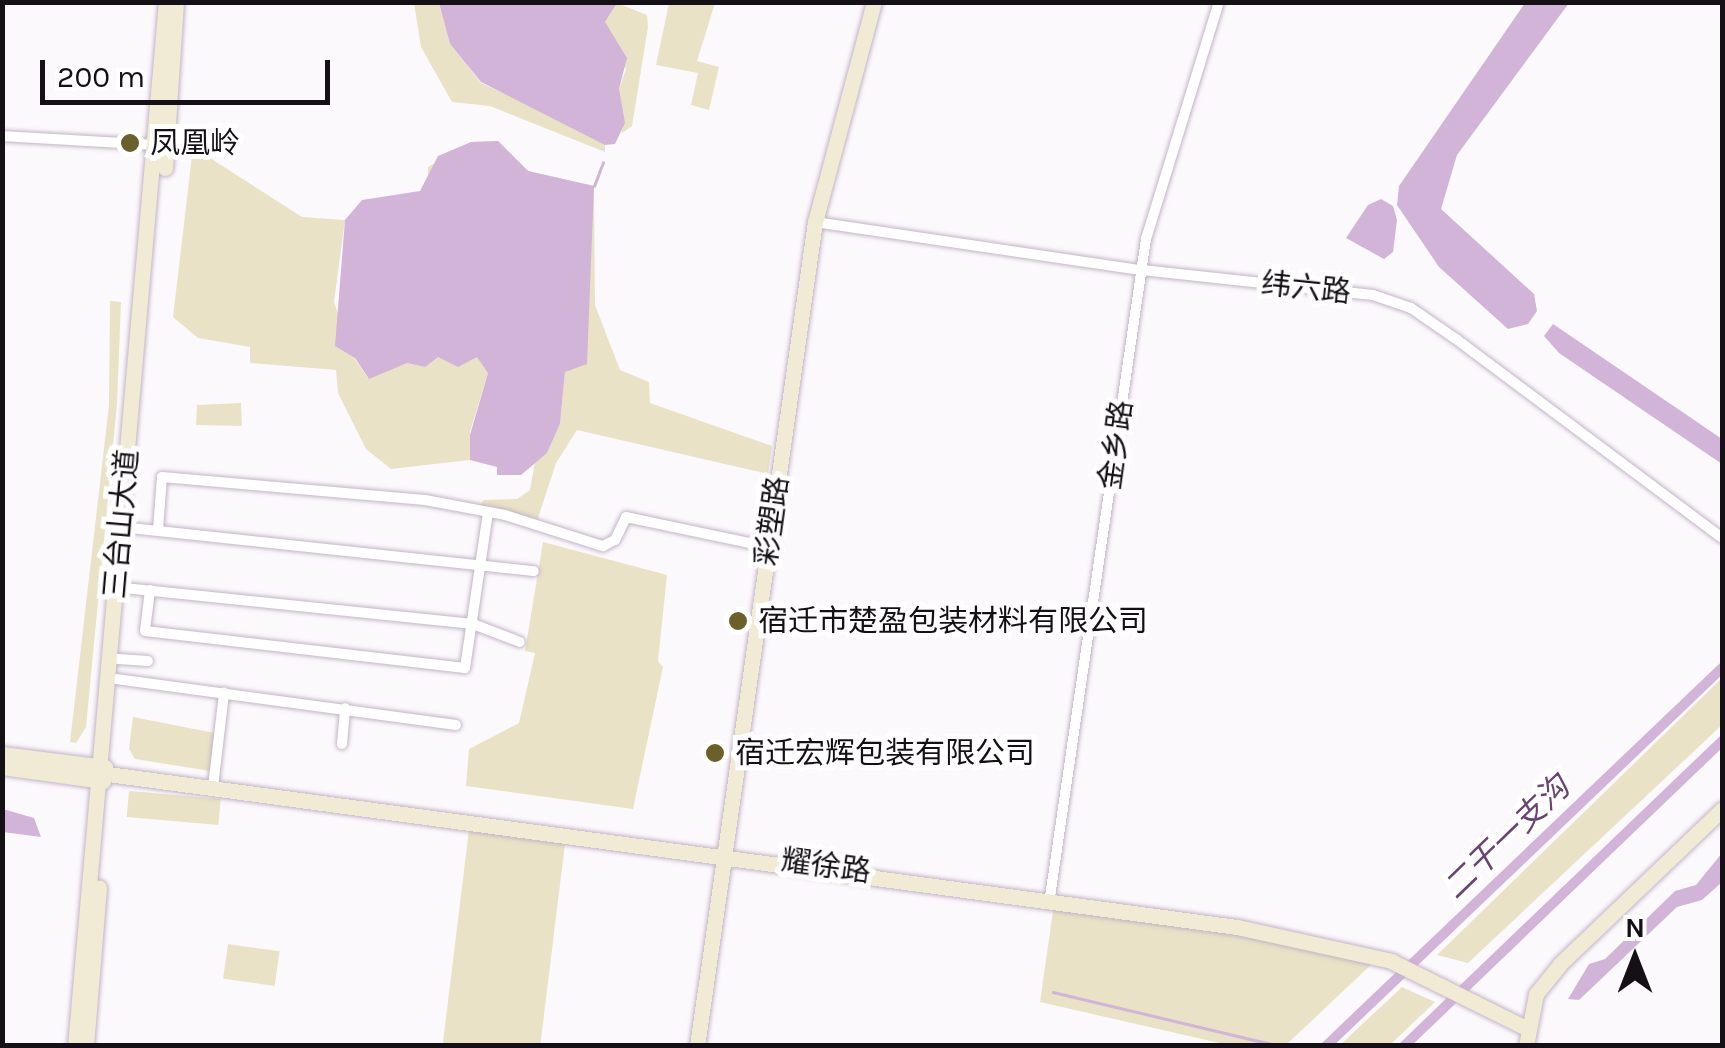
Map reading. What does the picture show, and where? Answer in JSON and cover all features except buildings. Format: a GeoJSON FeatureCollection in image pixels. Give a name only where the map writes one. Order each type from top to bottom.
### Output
{"type":"FeatureCollection","features":[{"type":"Feature","properties":{"kind":"street","name":"三台山大道"},"geometry":{"type":"LineString","coordinates":[[86,1046],[104,774],[118,659],[162,145],[166,2]]}},
{"type":"Feature","properties":{"kind":"street","name":"三台山大道"},"geometry":{"type":"LineString","coordinates":[[75,1046],[176,2]]}},
{"type":"Feature","properties":{"kind":"street","name":"彩塑路"},"geometry":{"type":"LineString","coordinates":[[698,1046],[815,222],[874,2]]}},
{"type":"Feature","properties":{"kind":"street","name":"金乡路"},"geometry":{"type":"LineString","coordinates":[[1050,897],[1142,270],[1219,2]]}},
{"type":"Feature","properties":{"kind":"street"},"geometry":{"type":"LineString","coordinates":[[2,136],[162,145]]}},
{"type":"Feature","properties":{"kind":"street","name":"纬六路"},"geometry":{"type":"LineString","coordinates":[[815,222],[1142,270],[1373,295],[1411,308],[1722,538]]}},
{"type":"Feature","properties":{"kind":"street"},"geometry":{"type":"LineString","coordinates":[[158,530],[162,476],[425,500],[488,513],[603,546],[615,540],[626,517],[768,547]]}},
{"type":"Feature","properties":{"kind":"street"},"geometry":{"type":"LineString","coordinates":[[150,590],[145,631],[465,668],[488,513]]}},
{"type":"Feature","properties":{"kind":"street"},"geometry":{"type":"LineString","coordinates":[[130,528],[534,570]]}},
{"type":"Feature","properties":{"kind":"street"},"geometry":{"type":"LineString","coordinates":[[124,588],[474,624],[520,642]]}},
{"type":"Feature","properties":{"kind":"street"},"geometry":{"type":"LineString","coordinates":[[118,659],[148,661]]}},
{"type":"Feature","properties":{"kind":"street"},"geometry":{"type":"LineString","coordinates":[[116,679],[456,725]]}},
{"type":"Feature","properties":{"kind":"street"},"geometry":{"type":"LineString","coordinates":[[213,787],[224,693]]}},
{"type":"Feature","properties":{"kind":"street"},"geometry":{"type":"LineString","coordinates":[[342,744],[345,708]]}},
{"type":"Feature","properties":{"kind":"street"},"geometry":{"type":"LineString","coordinates":[[2,754],[104,774]]}},
{"type":"Feature","properties":{"kind":"street"},"geometry":{"type":"LineString","coordinates":[[2,767],[104,774]]}},
{"type":"Feature","properties":{"kind":"street","name":"耀徐路"},"geometry":{"type":"LineString","coordinates":[[104,774],[725,852],[1050,897],[1312,940],[1391,961],[1526,1028]]}},
{"type":"Feature","properties":{"kind":"street"},"geometry":{"type":"LineString","coordinates":[[1526,1046],[1526,1028],[1536,994],[1560,964],[1722,808]]}},
{"type":"Feature","properties":{"kind":"shaded area"},"geometry":{"type":"Polygon","coordinates":[[[414,3],[439,3],[450,44],[481,83],[581,129],[605,145],[605,152],[490,106],[452,102],[421,47],[414,3]]]}},
{"type":"Feature","properties":{"kind":"shaded area"},"geometry":{"type":"Polygon","coordinates":[[[439,3],[617,3],[605,22],[627,58],[619,89],[625,123],[615,144],[605,145],[481,82],[450,44],[439,3]]]}},
{"type":"Feature","properties":{"kind":"shaded area"},"geometry":{"type":"Polygon","coordinates":[[[617,3],[647,15],[648,27],[632,126],[622,133],[619,89],[626,69],[605,22],[617,3]]]}},
{"type":"Feature","properties":{"kind":"shaded area"},"geometry":{"type":"Polygon","coordinates":[[[669,3],[715,3],[697,61],[719,67],[709,110],[691,105],[698,73],[656,65],[669,3]]]}},
{"type":"Feature","properties":{"kind":"shaded area"},"geometry":{"type":"Polygon","coordinates":[[[1525,3],[1569,3],[1457,155],[1441,209],[1534,294],[1537,311],[1528,324],[1508,329],[1439,267],[1397,205],[1399,186],[1525,3]]]}},
{"type":"Feature","properties":{"kind":"shaded area"},"geometry":{"type":"Polygon","coordinates":[[[498,141],[528,171],[594,186],[595,305],[620,370],[649,382],[650,403],[772,446],[768,474],[577,430],[556,463],[537,521],[477,508],[484,500],[517,499],[530,490],[535,462],[547,453],[560,424],[565,372],[488,373],[470,432],[470,460],[391,469],[366,449],[338,393],[336,370],[250,363],[250,347],[198,338],[173,317],[193,147],[302,217],[345,220],[334,302],[354,358],[368,378],[407,363],[425,367],[428,167],[471,142],[498,141]]]}},
{"type":"Feature","properties":{"kind":"shaded area"},"geometry":{"type":"Polygon","coordinates":[[[498,141],[528,171],[594,186],[587,364],[565,372],[560,424],[547,453],[521,475],[497,475],[497,467],[470,460],[470,435],[488,373],[477,357],[458,367],[438,357],[425,367],[407,363],[369,379],[355,358],[335,346],[345,220],[362,200],[420,191],[438,156],[471,142],[498,141]]]}},
{"type":"Feature","properties":{"kind":"shaded area"},"geometry":{"type":"Polygon","coordinates":[[[1381,199],[1393,206],[1397,220],[1393,252],[1384,259],[1346,238],[1368,205],[1381,199]]]}},
{"type":"Feature","properties":{"kind":"shaded area"},"geometry":{"type":"Polygon","coordinates":[[[110,301],[121,302],[117,404],[86,727],[76,743],[70,742],[109,405],[110,301]]]}},
{"type":"Feature","properties":{"kind":"shaded area"},"geometry":{"type":"Polygon","coordinates":[[[1553,324],[1722,439],[1722,464],[1559,353],[1544,336],[1553,324]]]}},
{"type":"Feature","properties":{"kind":"shaded area"},"geometry":{"type":"Polygon","coordinates":[[[241,403],[242,426],[196,425],[197,405],[241,403]]]}},
{"type":"Feature","properties":{"kind":"shaded area"},"geometry":{"type":"Polygon","coordinates":[[[543,542],[667,575],[658,661],[663,667],[633,809],[466,786],[469,749],[519,723],[535,653],[525,651],[543,542]]]}},
{"type":"Feature","properties":{"kind":"shaded area"},"geometry":{"type":"Polygon","coordinates":[[[1722,678],[1722,725],[1468,963],[1437,955],[1722,678]]]}},
{"type":"Feature","properties":{"kind":"shaded area"},"geometry":{"type":"Polygon","coordinates":[[[133,717],[215,733],[210,771],[135,759],[129,749],[133,717]]]}},
{"type":"Feature","properties":{"kind":"shaded area"},"geometry":{"type":"Polygon","coordinates":[[[129,791],[221,799],[218,825],[127,817],[129,791]]]}},
{"type":"Feature","properties":{"kind":"shaded area"},"geometry":{"type":"Polygon","coordinates":[[[3,809],[34,818],[41,837],[3,832],[3,809]]]}},
{"type":"Feature","properties":{"kind":"shaded area"},"geometry":{"type":"Polygon","coordinates":[[[469,830],[565,842],[540,1046],[442,1046],[469,830]]]}},
{"type":"Feature","properties":{"kind":"shaded area"},"geometry":{"type":"Polygon","coordinates":[[[1722,853],[1722,882],[1702,900],[1677,907],[1579,1000],[1568,999],[1589,964],[1605,959],[1675,891],[1696,885],[1722,853]]]}},
{"type":"Feature","properties":{"kind":"shaded area"},"geometry":{"type":"Polygon","coordinates":[[[1054,904],[1160,919],[1374,962],[1286,1045],[1228,1045],[1040,1002],[1054,904]]]}},
{"type":"Feature","properties":{"kind":"shaded area"},"geometry":{"type":"Polygon","coordinates":[[[228,944],[279,951],[275,986],[223,979],[228,944]]]}},
{"type":"Feature","properties":{"kind":"shaded area"},"geometry":{"type":"Polygon","coordinates":[[[1402,987],[1435,1002],[1390,1045],[1340,1045],[1402,987]]]}},
{"type":"Feature","properties":{"kind":"waterway"},"geometry":{"type":"LineString","coordinates":[[594,186],[603,163]]}},
{"type":"Feature","properties":{"kind":"waterway","name":"二干一支沟"},"geometry":{"type":"LineString","coordinates":[[1326,1046],[1722,668]]}},
{"type":"Feature","properties":{"kind":"waterway"},"geometry":{"type":"LineString","coordinates":[[1404,1046],[1722,741]]}},
{"type":"Feature","properties":{"kind":"waterway"},"geometry":{"type":"LineString","coordinates":[[1053,992],[1280,1046]]}},
{"type":"Feature","properties":{"kind":"place","name":"凤凰岭"},"geometry":{"type":"Point","coordinates":[130,143]}},
{"type":"Feature","properties":{"kind":"place","name":"宿迁市楚盈包装材料有限公司"},"geometry":{"type":"Point","coordinates":[738,621]}},
{"type":"Feature","properties":{"kind":"place","name":"宿迁宏辉包装有限公司"},"geometry":{"type":"Point","coordinates":[715,753]}}]}
